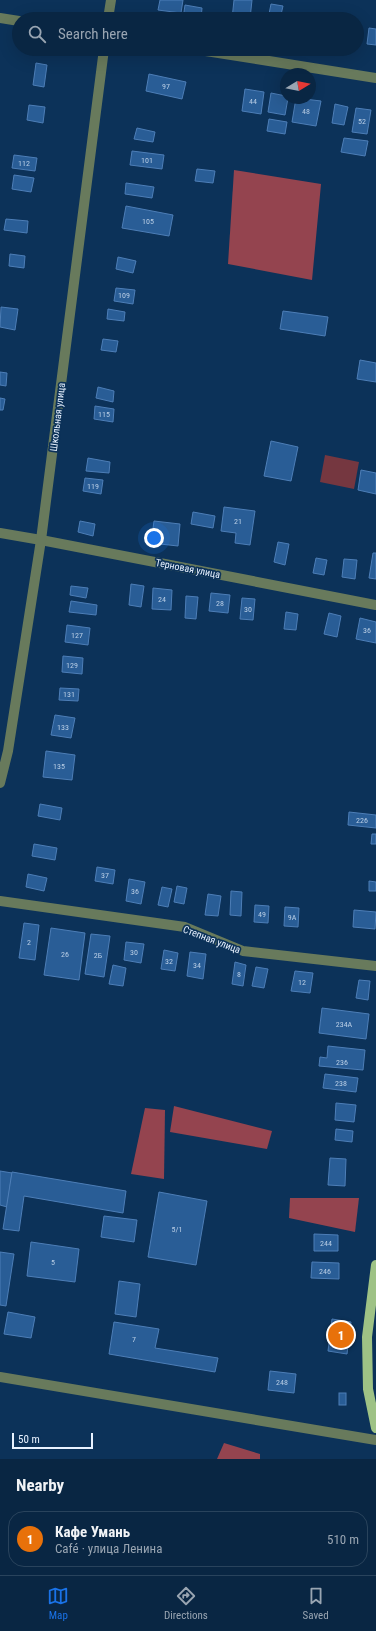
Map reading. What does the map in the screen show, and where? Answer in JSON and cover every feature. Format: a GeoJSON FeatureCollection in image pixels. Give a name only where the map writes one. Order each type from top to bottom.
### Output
{"type":"FeatureCollection","features":[{"type":"Feature","properties":{"kind":"main road"},"geometry":{"type":"LineString","coordinates":[[376,1264],[367,1337],[368,1390],[376,1428]]}},
{"type":"Feature","properties":{"kind":"street"},"geometry":{"type":"LineString","coordinates":[[109,12],[111,0]]}},
{"type":"Feature","properties":{"kind":"street"},"geometry":{"type":"LineString","coordinates":[[0,18],[12,20]]}},
{"type":"Feature","properties":{"kind":"street","name":"Школьная улица"},"geometry":{"type":"LineString","coordinates":[[0,783],[8,751],[41,540],[103,56]]}},
{"type":"Feature","properties":{"kind":"street"},"geometry":{"type":"LineString","coordinates":[[237,56],[376,78]]}},
{"type":"Feature","properties":{"kind":"street","name":"Терновая улица"},"geometry":{"type":"LineString","coordinates":[[0,533],[376,605]]}},
{"type":"Feature","properties":{"kind":"street","name":"Степная улица"},"geometry":{"type":"LineString","coordinates":[[0,901],[185,927],[243,951],[376,966]]}},
{"type":"Feature","properties":{"kind":"street"},"geometry":{"type":"LineString","coordinates":[[0,1377],[376,1440]]}},
{"type":"Feature","properties":{"kind":"shaded area"},"geometry":{"type":"Polygon","coordinates":[[[234,170],[321,184],[312,280],[228,264],[234,170]]]}},
{"type":"Feature","properties":{"kind":"shaded area"},"geometry":{"type":"Polygon","coordinates":[[[325,455],[359,462],[354,489],[320,482],[325,455]]]}},
{"type":"Feature","properties":{"kind":"shaded area"},"geometry":{"type":"Polygon","coordinates":[[[174,1106],[272,1131],[267,1149],[170,1132],[174,1106]]]}},
{"type":"Feature","properties":{"kind":"shaded area"},"geometry":{"type":"Polygon","coordinates":[[[145,1108],[165,1110],[164,1179],[131,1174],[145,1108]]]}},
{"type":"Feature","properties":{"kind":"shaded area"},"geometry":{"type":"Polygon","coordinates":[[[290,1198],[359,1198],[355,1232],[289,1218],[290,1198]]]}},
{"type":"Feature","properties":{"kind":"shaded area"},"geometry":{"type":"Polygon","coordinates":[[[224,1443],[260,1454],[260,1459],[217,1459],[224,1443]]]}},
{"type":"Feature","properties":{"kind":"building"},"geometry":{"type":"Polygon","coordinates":[[[160,0],[183,0],[181,12],[158,10],[160,0]]]}},
{"type":"Feature","properties":{"kind":"building"},"geometry":{"type":"Polygon","coordinates":[[[234,0],[252,0],[251,12],[233,12],[234,0]]]}},
{"type":"Feature","properties":{"kind":"building"},"geometry":{"type":"Polygon","coordinates":[[[271,4],[283,6],[282,12],[269,12],[271,4]]]}},
{"type":"Feature","properties":{"kind":"building"},"geometry":{"type":"Polygon","coordinates":[[[185,5],[202,8],[202,12],[184,12],[185,5]]]}},
{"type":"Feature","properties":{"kind":"building"},"geometry":{"type":"Polygon","coordinates":[[[369,28],[376,29],[376,45],[367,44],[369,28]]]}},
{"type":"Feature","properties":{"kind":"building"},"geometry":{"type":"Polygon","coordinates":[[[36,63],[47,65],[44,87],[33,85],[36,63]]]}},
{"type":"Feature","properties":{"kind":"building"},"geometry":{"type":"Polygon","coordinates":[[[149,74],[186,82],[182,99],[146,91],[149,74]]]}},
{"type":"Feature","properties":{"kind":"building"},"geometry":{"type":"Polygon","coordinates":[[[245,89],[264,92],[261,114],[242,111],[245,89]]]}},
{"type":"Feature","properties":{"kind":"building"},"geometry":{"type":"Polygon","coordinates":[[[271,93],[280,95],[280,104],[287,104],[285,115],[268,112],[271,93]]]}},
{"type":"Feature","properties":{"kind":"building"},"geometry":{"type":"Polygon","coordinates":[[[316,100],[321,101],[316,126],[292,122],[295,104],[316,104],[316,100]]]}},
{"type":"Feature","properties":{"kind":"building"},"geometry":{"type":"Polygon","coordinates":[[[335,104],[348,107],[344,125],[332,123],[335,104]]]}},
{"type":"Feature","properties":{"kind":"building"},"geometry":{"type":"Polygon","coordinates":[[[29,105],[45,107],[43,123],[27,120],[29,105]]]}},
{"type":"Feature","properties":{"kind":"building"},"geometry":{"type":"Polygon","coordinates":[[[356,108],[371,110],[367,134],[352,132],[356,108]]]}},
{"type":"Feature","properties":{"kind":"building"},"geometry":{"type":"Polygon","coordinates":[[[269,119],[287,122],[285,134],[267,131],[269,119]]]}},
{"type":"Feature","properties":{"kind":"building"},"geometry":{"type":"Polygon","coordinates":[[[137,128],[155,132],[153,142],[134,139],[137,128]]]}},
{"type":"Feature","properties":{"kind":"building"},"geometry":{"type":"Polygon","coordinates":[[[344,138],[368,141],[365,156],[341,152],[344,138]]]}},
{"type":"Feature","properties":{"kind":"building"},"geometry":{"type":"Polygon","coordinates":[[[132,151],[164,155],[162,169],[130,165],[132,151]]]}},
{"type":"Feature","properties":{"kind":"building"},"geometry":{"type":"Polygon","coordinates":[[[14,155],[37,158],[35,171],[12,168],[14,155]]]}},
{"type":"Feature","properties":{"kind":"building"},"geometry":{"type":"Polygon","coordinates":[[[197,169],[215,171],[213,183],[195,181],[197,169]]]}},
{"type":"Feature","properties":{"kind":"building"},"geometry":{"type":"Polygon","coordinates":[[[14,175],[34,178],[31,192],[12,189],[14,175]]]}},
{"type":"Feature","properties":{"kind":"building"},"geometry":{"type":"Polygon","coordinates":[[[126,183],[154,187],[152,198],[125,194],[126,183]]]}},
{"type":"Feature","properties":{"kind":"building"},"geometry":{"type":"Polygon","coordinates":[[[126,206],[173,215],[169,236],[122,228],[126,206]]]}},
{"type":"Feature","properties":{"kind":"building"},"geometry":{"type":"Polygon","coordinates":[[[6,219],[28,221],[27,233],[4,230],[6,219]]]}},
{"type":"Feature","properties":{"kind":"building"},"geometry":{"type":"Polygon","coordinates":[[[10,254],[25,256],[24,268],[9,266],[10,254]]]}},
{"type":"Feature","properties":{"kind":"building"},"geometry":{"type":"Polygon","coordinates":[[[118,257],[136,261],[133,273],[116,269],[118,257]]]}},
{"type":"Feature","properties":{"kind":"building"},"geometry":{"type":"Polygon","coordinates":[[[116,288],[135,290],[133,304],[114,301],[116,288]]]}},
{"type":"Feature","properties":{"kind":"building"},"geometry":{"type":"Polygon","coordinates":[[[1,307],[18,309],[15,330],[0,327],[1,307]]]}},
{"type":"Feature","properties":{"kind":"building"},"geometry":{"type":"Polygon","coordinates":[[[108,309],[125,312],[124,321],[107,319],[108,309]]]}},
{"type":"Feature","properties":{"kind":"building"},"geometry":{"type":"Polygon","coordinates":[[[283,311],[328,317],[325,336],[280,329],[283,311]]]}},
{"type":"Feature","properties":{"kind":"building"},"geometry":{"type":"Polygon","coordinates":[[[103,339],[118,341],[116,352],[101,350],[103,339]]]}},
{"type":"Feature","properties":{"kind":"building"},"geometry":{"type":"Polygon","coordinates":[[[360,360],[376,363],[376,382],[357,379],[360,360]]]}},
{"type":"Feature","properties":{"kind":"building"},"geometry":{"type":"Polygon","coordinates":[[[0,372],[7,373],[6,386],[0,385],[0,372]]]}},
{"type":"Feature","properties":{"kind":"building"},"geometry":{"type":"Polygon","coordinates":[[[98,387],[114,391],[113,402],[96,398],[98,387]]]}},
{"type":"Feature","properties":{"kind":"building"},"geometry":{"type":"Polygon","coordinates":[[[0,398],[5,399],[3,410],[0,410],[0,398]]]}},
{"type":"Feature","properties":{"kind":"building"},"geometry":{"type":"Polygon","coordinates":[[[95,406],[114,409],[113,422],[94,419],[95,406]]]}},
{"type":"Feature","properties":{"kind":"building"},"geometry":{"type":"Polygon","coordinates":[[[271,441],[298,447],[291,481],[264,476],[271,441]]]}},
{"type":"Feature","properties":{"kind":"building"},"geometry":{"type":"Polygon","coordinates":[[[88,458],[110,462],[109,473],[86,471],[88,458]]]}},
{"type":"Feature","properties":{"kind":"building"},"geometry":{"type":"Polygon","coordinates":[[[361,470],[376,473],[376,494],[358,490],[361,470]]]}},
{"type":"Feature","properties":{"kind":"building"},"geometry":{"type":"Polygon","coordinates":[[[85,478],[103,480],[101,494],[83,491],[85,478]]]}},
{"type":"Feature","properties":{"kind":"building"},"geometry":{"type":"Polygon","coordinates":[[[224,507],[255,511],[250,545],[235,543],[236,533],[221,531],[224,507]]]}},
{"type":"Feature","properties":{"kind":"building"},"geometry":{"type":"Polygon","coordinates":[[[193,512],[215,516],[213,528],[191,524],[193,512]]]}},
{"type":"Feature","properties":{"kind":"building"},"geometry":{"type":"Polygon","coordinates":[[[80,521],[95,524],[93,536],[78,532],[80,521]]]}},
{"type":"Feature","properties":{"kind":"building"},"geometry":{"type":"Polygon","coordinates":[[[154,521],[180,524],[178,546],[151,543],[154,521]]]}},
{"type":"Feature","properties":{"kind":"building"},"geometry":{"type":"Polygon","coordinates":[[[278,542],[289,544],[285,565],[274,562],[278,542]]]}},
{"type":"Feature","properties":{"kind":"building"},"geometry":{"type":"Polygon","coordinates":[[[373,553],[376,553],[376,579],[369,578],[373,553]]]}},
{"type":"Feature","properties":{"kind":"building"},"geometry":{"type":"Polygon","coordinates":[[[316,558],[327,560],[324,575],[313,573],[316,558]]]}},
{"type":"Feature","properties":{"kind":"building"},"geometry":{"type":"Polygon","coordinates":[[[344,559],[357,560],[355,579],[342,577],[344,559]]]}},
{"type":"Feature","properties":{"kind":"building"},"geometry":{"type":"Polygon","coordinates":[[[131,584],[144,586],[141,607],[129,605],[131,584]]]}},
{"type":"Feature","properties":{"kind":"building"},"geometry":{"type":"Polygon","coordinates":[[[71,586],[88,588],[86,598],[70,595],[71,586]]]}},
{"type":"Feature","properties":{"kind":"building"},"geometry":{"type":"Polygon","coordinates":[[[153,588],[172,590],[171,610],[152,609],[153,588]]]}},
{"type":"Feature","properties":{"kind":"building"},"geometry":{"type":"Polygon","coordinates":[[[211,593],[230,595],[228,613],[209,611],[211,593]]]}},
{"type":"Feature","properties":{"kind":"building"},"geometry":{"type":"Polygon","coordinates":[[[186,596],[198,597],[196,619],[185,618],[186,596]]]}},
{"type":"Feature","properties":{"kind":"building"},"geometry":{"type":"Polygon","coordinates":[[[242,598],[255,599],[253,620],[240,619],[242,598]]]}},
{"type":"Feature","properties":{"kind":"building"},"geometry":{"type":"Polygon","coordinates":[[[71,601],[97,605],[96,615],[69,612],[71,601]]]}},
{"type":"Feature","properties":{"kind":"building"},"geometry":{"type":"Polygon","coordinates":[[[286,612],[298,614],[296,630],[284,629],[286,612]]]}},
{"type":"Feature","properties":{"kind":"building"},"geometry":{"type":"Polygon","coordinates":[[[329,613],[341,616],[337,637],[324,634],[329,613]]]}},
{"type":"Feature","properties":{"kind":"building"},"geometry":{"type":"Polygon","coordinates":[[[360,618],[376,622],[376,643],[356,639],[360,618]]]}},
{"type":"Feature","properties":{"kind":"building"},"geometry":{"type":"Polygon","coordinates":[[[67,625],[90,628],[88,645],[65,642],[67,625]]]}},
{"type":"Feature","properties":{"kind":"building"},"geometry":{"type":"Polygon","coordinates":[[[63,656],[83,658],[82,674],[62,672],[63,656]]]}},
{"type":"Feature","properties":{"kind":"building"},"geometry":{"type":"Polygon","coordinates":[[[60,688],[79,689],[78,701],[59,700],[60,688]]]}},
{"type":"Feature","properties":{"kind":"building"},"geometry":{"type":"Polygon","coordinates":[[[55,715],[75,718],[71,738],[51,735],[55,715]]]}},
{"type":"Feature","properties":{"kind":"building"},"geometry":{"type":"Polygon","coordinates":[[[46,751],[75,755],[72,780],[43,777],[46,751]]]}},
{"type":"Feature","properties":{"kind":"building"},"geometry":{"type":"Polygon","coordinates":[[[40,804],[62,808],[60,820],[38,816],[40,804]]]}},
{"type":"Feature","properties":{"kind":"building"},"geometry":{"type":"Polygon","coordinates":[[[349,812],[376,815],[376,828],[348,825],[349,812]]]}},
{"type":"Feature","properties":{"kind":"building"},"geometry":{"type":"Polygon","coordinates":[[[372,834],[376,834],[376,844],[371,844],[372,834]]]}},
{"type":"Feature","properties":{"kind":"building"},"geometry":{"type":"Polygon","coordinates":[[[34,844],[57,848],[55,860],[32,856],[34,844]]]}},
{"type":"Feature","properties":{"kind":"building"},"geometry":{"type":"Polygon","coordinates":[[[97,867],[115,870],[113,884],[95,881],[97,867]]]}},
{"type":"Feature","properties":{"kind":"building"},"geometry":{"type":"Polygon","coordinates":[[[28,874],[47,878],[44,891],[26,887],[28,874]]]}},
{"type":"Feature","properties":{"kind":"building"},"geometry":{"type":"Polygon","coordinates":[[[129,879],[145,882],[141,904],[126,901],[129,879]]]}},
{"type":"Feature","properties":{"kind":"building"},"geometry":{"type":"Polygon","coordinates":[[[369,881],[376,882],[376,891],[369,891],[369,881]]]}},
{"type":"Feature","properties":{"kind":"building"},"geometry":{"type":"Polygon","coordinates":[[[177,886],[187,888],[184,904],[174,902],[177,886]]]}},
{"type":"Feature","properties":{"kind":"building"},"geometry":{"type":"Polygon","coordinates":[[[162,887],[172,889],[168,907],[158,905],[162,887]]]}},
{"type":"Feature","properties":{"kind":"building"},"geometry":{"type":"Polygon","coordinates":[[[231,891],[242,892],[241,916],[230,915],[231,891]]]}},
{"type":"Feature","properties":{"kind":"building"},"geometry":{"type":"Polygon","coordinates":[[[208,894],[221,896],[218,916],[205,915],[208,894]]]}},
{"type":"Feature","properties":{"kind":"building"},"geometry":{"type":"Polygon","coordinates":[[[255,905],[269,906],[268,923],[254,922],[255,905]]]}},
{"type":"Feature","properties":{"kind":"building"},"geometry":{"type":"Polygon","coordinates":[[[285,907],[299,908],[298,927],[284,926],[285,907]]]}},
{"type":"Feature","properties":{"kind":"building"},"geometry":{"type":"Polygon","coordinates":[[[354,910],[376,912],[375,929],[353,927],[354,910]]]}},
{"type":"Feature","properties":{"kind":"building"},"geometry":{"type":"Polygon","coordinates":[[[24,923],[39,925],[35,960],[19,958],[24,923]]]}},
{"type":"Feature","properties":{"kind":"building"},"geometry":{"type":"Polygon","coordinates":[[[51,928],[85,933],[79,980],[44,975],[51,928]]]}},
{"type":"Feature","properties":{"kind":"building"},"geometry":{"type":"Polygon","coordinates":[[[91,934],[110,936],[104,977],[85,974],[91,934]]]}},
{"type":"Feature","properties":{"kind":"building"},"geometry":{"type":"Polygon","coordinates":[[[126,942],[144,944],[141,963],[124,960],[126,942]]]}},
{"type":"Feature","properties":{"kind":"building"},"geometry":{"type":"Polygon","coordinates":[[[164,950],[178,953],[175,971],[161,969],[164,950]]]}},
{"type":"Feature","properties":{"kind":"building"},"geometry":{"type":"Polygon","coordinates":[[[190,952],[206,954],[203,979],[187,976],[190,952]]]}},
{"type":"Feature","properties":{"kind":"building"},"geometry":{"type":"Polygon","coordinates":[[[235,962],[246,965],[243,986],[232,984],[235,962]]]}},
{"type":"Feature","properties":{"kind":"building"},"geometry":{"type":"Polygon","coordinates":[[[113,965],[126,968],[123,986],[109,984],[113,965]]]}},
{"type":"Feature","properties":{"kind":"building"},"geometry":{"type":"Polygon","coordinates":[[[256,967],[268,969],[264,988],[252,986],[256,967]]]}},
{"type":"Feature","properties":{"kind":"building"},"geometry":{"type":"Polygon","coordinates":[[[295,971],[313,973],[310,993],[291,991],[295,971]]]}},
{"type":"Feature","properties":{"kind":"building"},"geometry":{"type":"Polygon","coordinates":[[[359,980],[370,981],[368,1000],[356,998],[359,980]]]}},
{"type":"Feature","properties":{"kind":"building"},"geometry":{"type":"Polygon","coordinates":[[[322,1008],[369,1014],[366,1039],[319,1033],[322,1008]]]}},
{"type":"Feature","properties":{"kind":"building"},"geometry":{"type":"Polygon","coordinates":[[[328,1046],[365,1050],[363,1070],[319,1066],[320,1057],[327,1058],[328,1046]]]}},
{"type":"Feature","properties":{"kind":"building"},"geometry":{"type":"Polygon","coordinates":[[[325,1074],[358,1078],[356,1092],[323,1088],[325,1074]]]}},
{"type":"Feature","properties":{"kind":"building"},"geometry":{"type":"Polygon","coordinates":[[[336,1103],[356,1105],[354,1122],[335,1120],[336,1103]]]}},
{"type":"Feature","properties":{"kind":"building"},"geometry":{"type":"Polygon","coordinates":[[[336,1129],[353,1131],[352,1142],[335,1140],[336,1129]]]}},
{"type":"Feature","properties":{"kind":"building"},"geometry":{"type":"Polygon","coordinates":[[[330,1158],[346,1159],[345,1186],[328,1185],[330,1158]]]}},
{"type":"Feature","properties":{"kind":"building"},"geometry":{"type":"Polygon","coordinates":[[[0,1171],[12,1173],[7,1207],[0,1205],[0,1171]]]}},
{"type":"Feature","properties":{"kind":"building"},"geometry":{"type":"Polygon","coordinates":[[[12,1172],[126,1191],[123,1213],[24,1196],[19,1231],[3,1229],[12,1172]]]}},
{"type":"Feature","properties":{"kind":"building"},"geometry":{"type":"Polygon","coordinates":[[[159,1192],[207,1201],[196,1265],[148,1257],[159,1192]]]}},
{"type":"Feature","properties":{"kind":"building"},"geometry":{"type":"Polygon","coordinates":[[[104,1216],[137,1220],[134,1242],[101,1237],[104,1216]]]}},
{"type":"Feature","properties":{"kind":"building"},"geometry":{"type":"Polygon","coordinates":[[[314,1234],[338,1235],[338,1251],[314,1251],[314,1234]]]}},
{"type":"Feature","properties":{"kind":"building"},"geometry":{"type":"Polygon","coordinates":[[[31,1242],[79,1249],[75,1282],[27,1276],[31,1242]]]}},
{"type":"Feature","properties":{"kind":"building"},"geometry":{"type":"Polygon","coordinates":[[[0,1252],[14,1254],[6,1306],[0,1305],[0,1252]]]}},
{"type":"Feature","properties":{"kind":"building"},"geometry":{"type":"Polygon","coordinates":[[[312,1262],[339,1263],[339,1279],[311,1278],[312,1262]]]}},
{"type":"Feature","properties":{"kind":"building"},"geometry":{"type":"Polygon","coordinates":[[[119,1281],[140,1284],[136,1317],[115,1314],[119,1281]]]}},
{"type":"Feature","properties":{"kind":"building"},"geometry":{"type":"Polygon","coordinates":[[[8,1312],[35,1317],[31,1338],[4,1334],[8,1312]]]}},
{"type":"Feature","properties":{"kind":"building"},"geometry":{"type":"Polygon","coordinates":[[[332,1319],[351,1322],[347,1354],[328,1351],[332,1319]]]}},
{"type":"Feature","properties":{"kind":"building"},"geometry":{"type":"Polygon","coordinates":[[[114,1322],[159,1329],[155,1348],[218,1358],[215,1372],[109,1354],[114,1322]]]}},
{"type":"Feature","properties":{"kind":"building"},"geometry":{"type":"Polygon","coordinates":[[[270,1371],[296,1374],[294,1393],[268,1390],[270,1371]]]}},
{"type":"Feature","properties":{"kind":"building"},"geometry":{"type":"Polygon","coordinates":[[[339,1393],[346,1393],[346,1405],[339,1405],[339,1393]]]}},
{"type":"Feature","properties":{"kind":"place","name":"Кафе Умань"},"geometry":{"type":"Point","coordinates":[341,1335]}}]}
